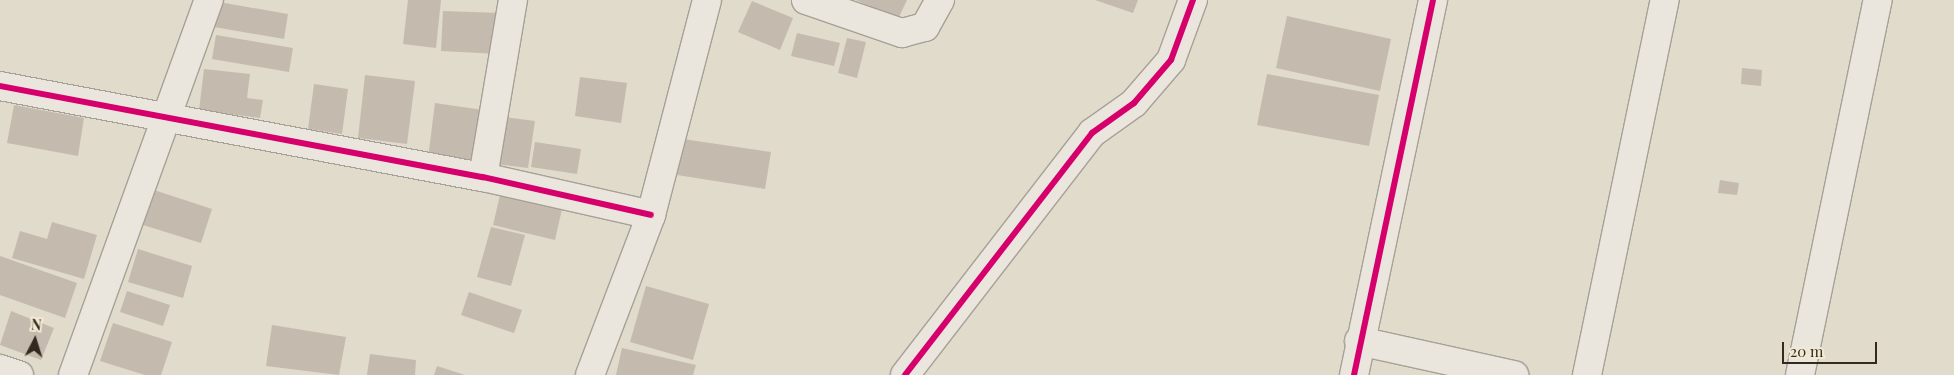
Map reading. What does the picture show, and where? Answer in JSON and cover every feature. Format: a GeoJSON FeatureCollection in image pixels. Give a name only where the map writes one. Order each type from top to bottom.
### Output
{"type":"FeatureCollection","features":[{"type":"Feature","properties":{"kind":"street"},"geometry":{"type":"LineString","coordinates":[[77,374],[209,0]]}},
{"type":"Feature","properties":{"kind":"street"},"geometry":{"type":"LineString","coordinates":[[483,177],[513,0]]}},
{"type":"Feature","properties":{"kind":"street"},"geometry":{"type":"LineString","coordinates":[[590,375],[651,215],[706,0]]}},
{"type":"Feature","properties":{"kind":"street"},"geometry":{"type":"LineString","coordinates":[[806,0],[902,33],[925,28],[940,0]]}},
{"type":"Feature","properties":{"kind":"street"},"geometry":{"type":"LineString","coordinates":[[905,375],[1092,133],[1134,104],[1171,60],[1192,0]]}},
{"type":"Feature","properties":{"kind":"street"},"geometry":{"type":"LineString","coordinates":[[1354,375],[1433,0]]}},
{"type":"Feature","properties":{"kind":"street"},"geometry":{"type":"LineString","coordinates":[[1587,375],[1665,0]]}},
{"type":"Feature","properties":{"kind":"street"},"geometry":{"type":"LineString","coordinates":[[1800,375],[1878,0]]}},
{"type":"Feature","properties":{"kind":"street"},"geometry":{"type":"LineString","coordinates":[[0,86],[168,116],[483,177],[651,215]]}},
{"type":"Feature","properties":{"kind":"street"},"geometry":{"type":"LineString","coordinates":[[1360,341],[1514,375]]}},
{"type":"Feature","properties":{"kind":"street"},"geometry":{"type":"LineString","coordinates":[[0,369],[19,375]]}},
{"type":"Feature","properties":{"kind":"building"},"geometry":{"type":"Polygon","coordinates":[[[408,0],[441,0],[436,48],[403,44],[408,0]]]}},
{"type":"Feature","properties":{"kind":"building"},"geometry":{"type":"Polygon","coordinates":[[[856,0],[907,0],[898,19],[856,0]]]}},
{"type":"Feature","properties":{"kind":"building"},"geometry":{"type":"Polygon","coordinates":[[[1095,0],[1138,0],[1133,13],[1095,0]]]}},
{"type":"Feature","properties":{"kind":"building"},"geometry":{"type":"Polygon","coordinates":[[[752,1],[793,18],[780,50],[738,32],[752,1]]]}},
{"type":"Feature","properties":{"kind":"building"},"geometry":{"type":"Polygon","coordinates":[[[219,2],[288,14],[284,39],[214,27],[219,2]]]}},
{"type":"Feature","properties":{"kind":"building"},"geometry":{"type":"Polygon","coordinates":[[[443,11],[501,13],[499,54],[441,51],[443,11]]]}},
{"type":"Feature","properties":{"kind":"building"},"geometry":{"type":"Polygon","coordinates":[[[1287,16],[1391,39],[1380,91],[1276,68],[1287,16]]]}},
{"type":"Feature","properties":{"kind":"building"},"geometry":{"type":"Polygon","coordinates":[[[797,33],[840,43],[834,66],[791,56],[797,33]]]}},
{"type":"Feature","properties":{"kind":"building"},"geometry":{"type":"Polygon","coordinates":[[[216,35],[293,48],[289,72],[212,59],[216,35]]]}},
{"type":"Feature","properties":{"kind":"building"},"geometry":{"type":"Polygon","coordinates":[[[847,38],[866,42],[857,78],[838,73],[847,38]]]}},
{"type":"Feature","properties":{"kind":"building"},"geometry":{"type":"Polygon","coordinates":[[[1742,68],[1762,70],[1761,86],[1741,84],[1742,68]]]}},
{"type":"Feature","properties":{"kind":"building"},"geometry":{"type":"Polygon","coordinates":[[[204,69],[250,74],[247,98],[263,100],[260,118],[199,110],[204,69]]]}},
{"type":"Feature","properties":{"kind":"building"},"geometry":{"type":"Polygon","coordinates":[[[1267,74],[1379,95],[1369,146],[1257,125],[1267,74]]]}},
{"type":"Feature","properties":{"kind":"building"},"geometry":{"type":"Polygon","coordinates":[[[365,75],[415,81],[407,144],[358,138],[365,75]]]}},
{"type":"Feature","properties":{"kind":"building"},"geometry":{"type":"Polygon","coordinates":[[[580,77],[627,83],[621,123],[575,116],[580,77]]]}},
{"type":"Feature","properties":{"kind":"building"},"geometry":{"type":"Polygon","coordinates":[[[314,84],[348,89],[342,134],[308,129],[314,84]]]}},
{"type":"Feature","properties":{"kind":"building"},"geometry":{"type":"Polygon","coordinates":[[[435,103],[483,110],[476,164],[428,158],[435,103]]]}},
{"type":"Feature","properties":{"kind":"building"},"geometry":{"type":"Polygon","coordinates":[[[14,105],[84,118],[78,156],[7,143],[14,105]]]}},
{"type":"Feature","properties":{"kind":"building"},"geometry":{"type":"Polygon","coordinates":[[[496,116],[535,121],[528,168],[489,163],[496,116]]]}},
{"type":"Feature","properties":{"kind":"building"},"geometry":{"type":"Polygon","coordinates":[[[683,139],[771,152],[765,189],[677,175],[683,139]]]}},
{"type":"Feature","properties":{"kind":"building"},"geometry":{"type":"Polygon","coordinates":[[[535,142],[581,149],[577,174],[531,167],[535,142]]]}},
{"type":"Feature","properties":{"kind":"building"},"geometry":{"type":"Polygon","coordinates":[[[1720,180],[1739,183],[1737,195],[1718,193],[1720,180]]]}},
{"type":"Feature","properties":{"kind":"building"},"geometry":{"type":"Polygon","coordinates":[[[154,190],[212,209],[201,243],[143,225],[154,190]]]}},
{"type":"Feature","properties":{"kind":"building"},"geometry":{"type":"Polygon","coordinates":[[[500,195],[562,209],[555,240],[493,225],[500,195]]]}},
{"type":"Feature","properties":{"kind":"building"},"geometry":{"type":"Polygon","coordinates":[[[52,222],[97,235],[84,279],[12,258],[20,231],[47,239],[52,222]]]}},
{"type":"Feature","properties":{"kind":"building"},"geometry":{"type":"Polygon","coordinates":[[[491,227],[525,235],[511,286],[477,277],[491,227]]]}},
{"type":"Feature","properties":{"kind":"building"},"geometry":{"type":"Polygon","coordinates":[[[138,249],[192,266],[183,298],[128,282],[138,249]]]}},
{"type":"Feature","properties":{"kind":"building"},"geometry":{"type":"Polygon","coordinates":[[[0,256],[77,283],[65,318],[0,295],[0,256]]]}},
{"type":"Feature","properties":{"kind":"building"},"geometry":{"type":"Polygon","coordinates":[[[646,286],[709,304],[693,360],[630,342],[646,286]]]}},
{"type":"Feature","properties":{"kind":"building"},"geometry":{"type":"Polygon","coordinates":[[[127,291],[170,305],[163,326],[120,312],[127,291]]]}},
{"type":"Feature","properties":{"kind":"building"},"geometry":{"type":"Polygon","coordinates":[[[469,292],[522,310],[514,333],[461,315],[469,292]]]}},
{"type":"Feature","properties":{"kind":"building"},"geometry":{"type":"Polygon","coordinates":[[[11,311],[54,328],[41,360],[0,345],[11,311]]]}},
{"type":"Feature","properties":{"kind":"building"},"geometry":{"type":"Polygon","coordinates":[[[113,323],[172,342],[161,375],[145,375],[100,361],[113,323]]]}},
{"type":"Feature","properties":{"kind":"building"},"geometry":{"type":"Polygon","coordinates":[[[272,325],[346,337],[339,375],[266,366],[272,325]]]}},
{"type":"Feature","properties":{"kind":"building"},"geometry":{"type":"Polygon","coordinates":[[[622,348],[696,365],[693,375],[616,375],[622,348]]]}},
{"type":"Feature","properties":{"kind":"building"},"geometry":{"type":"Polygon","coordinates":[[[370,354],[416,360],[415,375],[367,375],[370,354]]]}},
{"type":"Feature","properties":{"kind":"building"},"geometry":{"type":"Polygon","coordinates":[[[437,366],[465,375],[434,375],[437,366]]]}},
{"type":"Feature","properties":{"kind":"cycle path"},"geometry":{"type":"LineString","coordinates":[[905,375],[1092,133],[1134,103],[1171,60],[1193,0]]}},
{"type":"Feature","properties":{"kind":"cycle path"},"geometry":{"type":"LineString","coordinates":[[1354,375],[1433,0]]}},
{"type":"Feature","properties":{"kind":"cycle path"},"geometry":{"type":"LineString","coordinates":[[0,86],[483,177],[651,215]]}}]}
